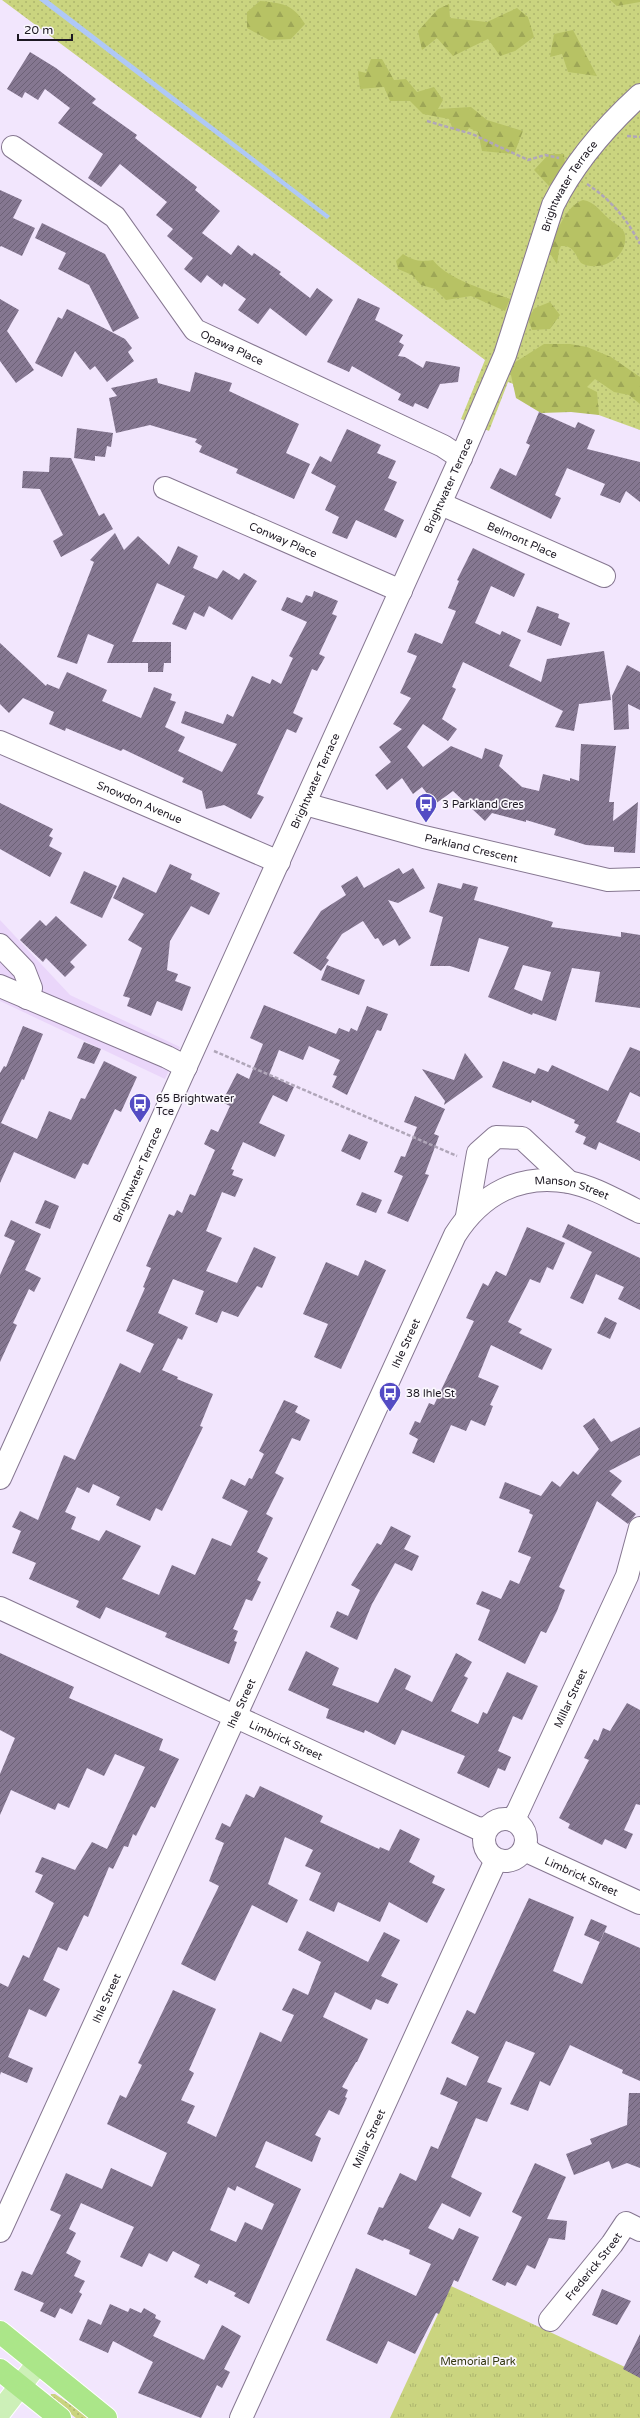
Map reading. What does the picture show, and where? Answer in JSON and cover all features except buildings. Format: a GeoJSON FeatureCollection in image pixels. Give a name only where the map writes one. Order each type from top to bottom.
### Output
{"type":"FeatureCollection","features":[{"type":"Feature","properties":{"kind":"highway"},"geometry":{"type":"LineString","coordinates":[[0,2332],[106,2418]]}},
{"type":"Feature","properties":{"kind":"highway"},"geometry":{"type":"LineString","coordinates":[[0,2370],[60,2418]]}},
{"type":"Feature","properties":{"kind":"main road"},"geometry":{"type":"LineString","coordinates":[[0,2412],[38,2363]]}},
{"type":"Feature","properties":{"kind":"street","name":"Brightwater Terrace"},"geometry":{"type":"LineString","coordinates":[[0,1478],[461,458],[507,348],[535,264],[542,233],[553,205],[574,169],[614,120],[640,95]]}},
{"type":"Feature","properties":{"kind":"street","name":"Opawa Place"},"geometry":{"type":"LineString","coordinates":[[13,147],[115,217],[195,330],[443,446],[461,458]]}},
{"type":"Feature","properties":{"kind":"street","name":"Conway Place"},"geometry":{"type":"LineString","coordinates":[[165,488],[401,591]]}},
{"type":"Feature","properties":{"kind":"street","name":"Belmont Place"},"geometry":{"type":"LineString","coordinates":[[441,504],[604,576]]}},
{"type":"Feature","properties":{"kind":"street","name":"Snowdon Avenue"},"geometry":{"type":"LineString","coordinates":[[0,742],[279,862]]}},
{"type":"Feature","properties":{"kind":"street","name":"Parkland Crescent"},"geometry":{"type":"LineString","coordinates":[[305,804],[424,837],[608,880],[640,879]]}},
{"type":"Feature","properties":{"kind":"street"},"geometry":{"type":"LineString","coordinates":[[0,945],[24,970],[31,988],[27,998]]}},
{"type":"Feature","properties":{"kind":"street"},"geometry":{"type":"LineString","coordinates":[[0,986],[186,1067]]}},
{"type":"Feature","properties":{"kind":"street"},"geometry":{"type":"LineString","coordinates":[[467,1216],[478,1153],[496,1138],[522,1138],[569,1182]]}},
{"type":"Feature","properties":{"kind":"street","name":"Manson Street"},"geometry":{"type":"LineString","coordinates":[[501,1189],[541,1180],[569,1182],[592,1190],[640,1212]]}},
{"type":"Feature","properties":{"kind":"street","name":"Ihle Street"},"geometry":{"type":"LineString","coordinates":[[0,2231],[445,1255],[467,1216],[501,1189]]}},
{"type":"Feature","properties":{"kind":"street","name":"Millar Street"},"geometry":{"type":"LineString","coordinates":[[512,1820],[518,1811],[633,1569],[640,1528]]}},
{"type":"Feature","properties":{"kind":"street","name":"Limbrick Street"},"geometry":{"type":"LineString","coordinates":[[0,1608],[476,1828],[486,1829]]}},
{"type":"Feature","properties":{"kind":"street"},"geometry":{"type":"LineString","coordinates":[[497,1820],[512,1820],[518,1822],[526,1833],[525,1847],[517,1858],[503,1862],[496,1860],[490,1856],[483,1844],[486,1829],[497,1820]]}},
{"type":"Feature","properties":{"kind":"street","name":"Limbrick Street"},"geometry":{"type":"LineString","coordinates":[[525,1847],[533,1854],[640,1902]]}},
{"type":"Feature","properties":{"kind":"street","name":"Millar Street"},"geometry":{"type":"LineString","coordinates":[[241,2418],[496,1860]]}},
{"type":"Feature","properties":{"kind":"street","name":"Frederick Street"},"geometry":{"type":"LineString","coordinates":[[550,2320],[612,2244],[626,2223],[640,2230]]}},
{"type":"Feature","properties":{"kind":"path"},"geometry":{"type":"LineString","coordinates":[[427,121],[472,134],[528,160],[550,155],[574,169],[598,191],[627,220],[640,244]]}},
{"type":"Feature","properties":{"kind":"path"},"geometry":{"type":"LineString","coordinates":[[624,138],[629,135],[640,137]]}},
{"type":"Feature","properties":{"kind":"path"},"geometry":{"type":"LineString","coordinates":[[197,1042],[476,1164]]}},
{"type":"Feature","properties":{"kind":"shaded area"},"geometry":{"type":"Polygon","coordinates":[[[0,920],[70,995],[180,1047],[165,1079],[0,1001],[0,920]]]}},
{"type":"Feature","properties":{"kind":"green space"},"geometry":{"type":"Polygon","coordinates":[[[2,0],[640,0],[640,430],[508,382],[489,431],[461,419],[485,360],[2,0]]]}},
{"type":"Feature","properties":{"kind":"green space"},"geometry":{"type":"Polygon","coordinates":[[[610,0],[640,0],[640,2],[617,6],[610,0]]]}},
{"type":"Feature","properties":{"kind":"green space"},"geometry":{"type":"Polygon","coordinates":[[[260,1],[281,4],[291,8],[301,17],[305,24],[291,39],[269,40],[247,28],[247,12],[260,1]]]}},
{"type":"Feature","properties":{"kind":"green space"},"geometry":{"type":"Polygon","coordinates":[[[449,4],[450,18],[487,22],[517,8],[528,17],[534,37],[515,51],[500,56],[488,39],[453,56],[437,38],[422,50],[418,31],[438,9],[449,4]]]}},
{"type":"Feature","properties":{"kind":"green space"},"geometry":{"type":"Polygon","coordinates":[[[573,30],[597,76],[568,72],[562,54],[550,57],[554,34],[573,30]]]}},
{"type":"Feature","properties":{"kind":"green space"},"geometry":{"type":"Polygon","coordinates":[[[371,59],[382,59],[394,80],[406,79],[417,92],[434,87],[443,100],[438,109],[471,107],[487,120],[523,131],[514,154],[482,151],[478,132],[469,128],[467,131],[453,130],[449,119],[423,114],[410,101],[390,101],[384,87],[360,89],[358,71],[366,73],[371,59]]]}},
{"type":"Feature","properties":{"kind":"green space"},"geometry":{"type":"Polygon","coordinates":[[[549,154],[564,154],[566,173],[549,186],[534,170],[549,154]]]}},
{"type":"Feature","properties":{"kind":"green space"},"geometry":{"type":"Polygon","coordinates":[[[583,200],[594,205],[623,230],[625,235],[625,244],[622,251],[611,262],[596,266],[588,266],[581,263],[569,247],[561,246],[557,264],[549,252],[554,238],[566,214],[577,203],[583,200]]]}},
{"type":"Feature","properties":{"kind":"green space"},"geometry":{"type":"Polygon","coordinates":[[[403,254],[417,260],[433,260],[440,267],[458,279],[510,299],[505,311],[471,296],[446,300],[435,289],[421,285],[412,275],[398,269],[396,261],[403,254]]]}},
{"type":"Feature","properties":{"kind":"green space"},"geometry":{"type":"Polygon","coordinates":[[[550,302],[560,315],[550,329],[532,330],[528,318],[535,308],[550,302]]]}},
{"type":"Feature","properties":{"kind":"green space"},"geometry":{"type":"Polygon","coordinates":[[[544,344],[570,344],[587,347],[611,357],[640,377],[640,404],[629,395],[614,392],[595,379],[587,387],[597,392],[599,415],[571,412],[541,413],[516,398],[509,366],[544,344]]]}},
{"type":"Feature","properties":{"kind":"green space","name":"Memorial Park"},"geometry":{"type":"Polygon","coordinates":[[[451,2286],[640,2374],[640,2418],[390,2418],[451,2286]]]}},
{"type":"Feature","properties":{"kind":"green space"},"geometry":{"type":"Polygon","coordinates":[[[51,2394],[55,2394],[90,2418],[76,2418],[50,2398],[51,2394]]]}},
{"type":"Feature","properties":{"kind":"water"},"geometry":{"type":"Polygon","coordinates":[[[39,0],[48,0],[330,216],[327,219],[39,0]]]}},
{"type":"Feature","properties":{"kind":"place","name":"3 Parkland Cres"},"geometry":{"type":"Point","coordinates":[426,824]}},
{"type":"Feature","properties":{"kind":"place","name":"65 Brightwater Tce"},"geometry":{"type":"Point","coordinates":[140,1124]}},
{"type":"Feature","properties":{"kind":"place","name":"38 Ihle St"},"geometry":{"type":"Point","coordinates":[390,1412]}}]}
